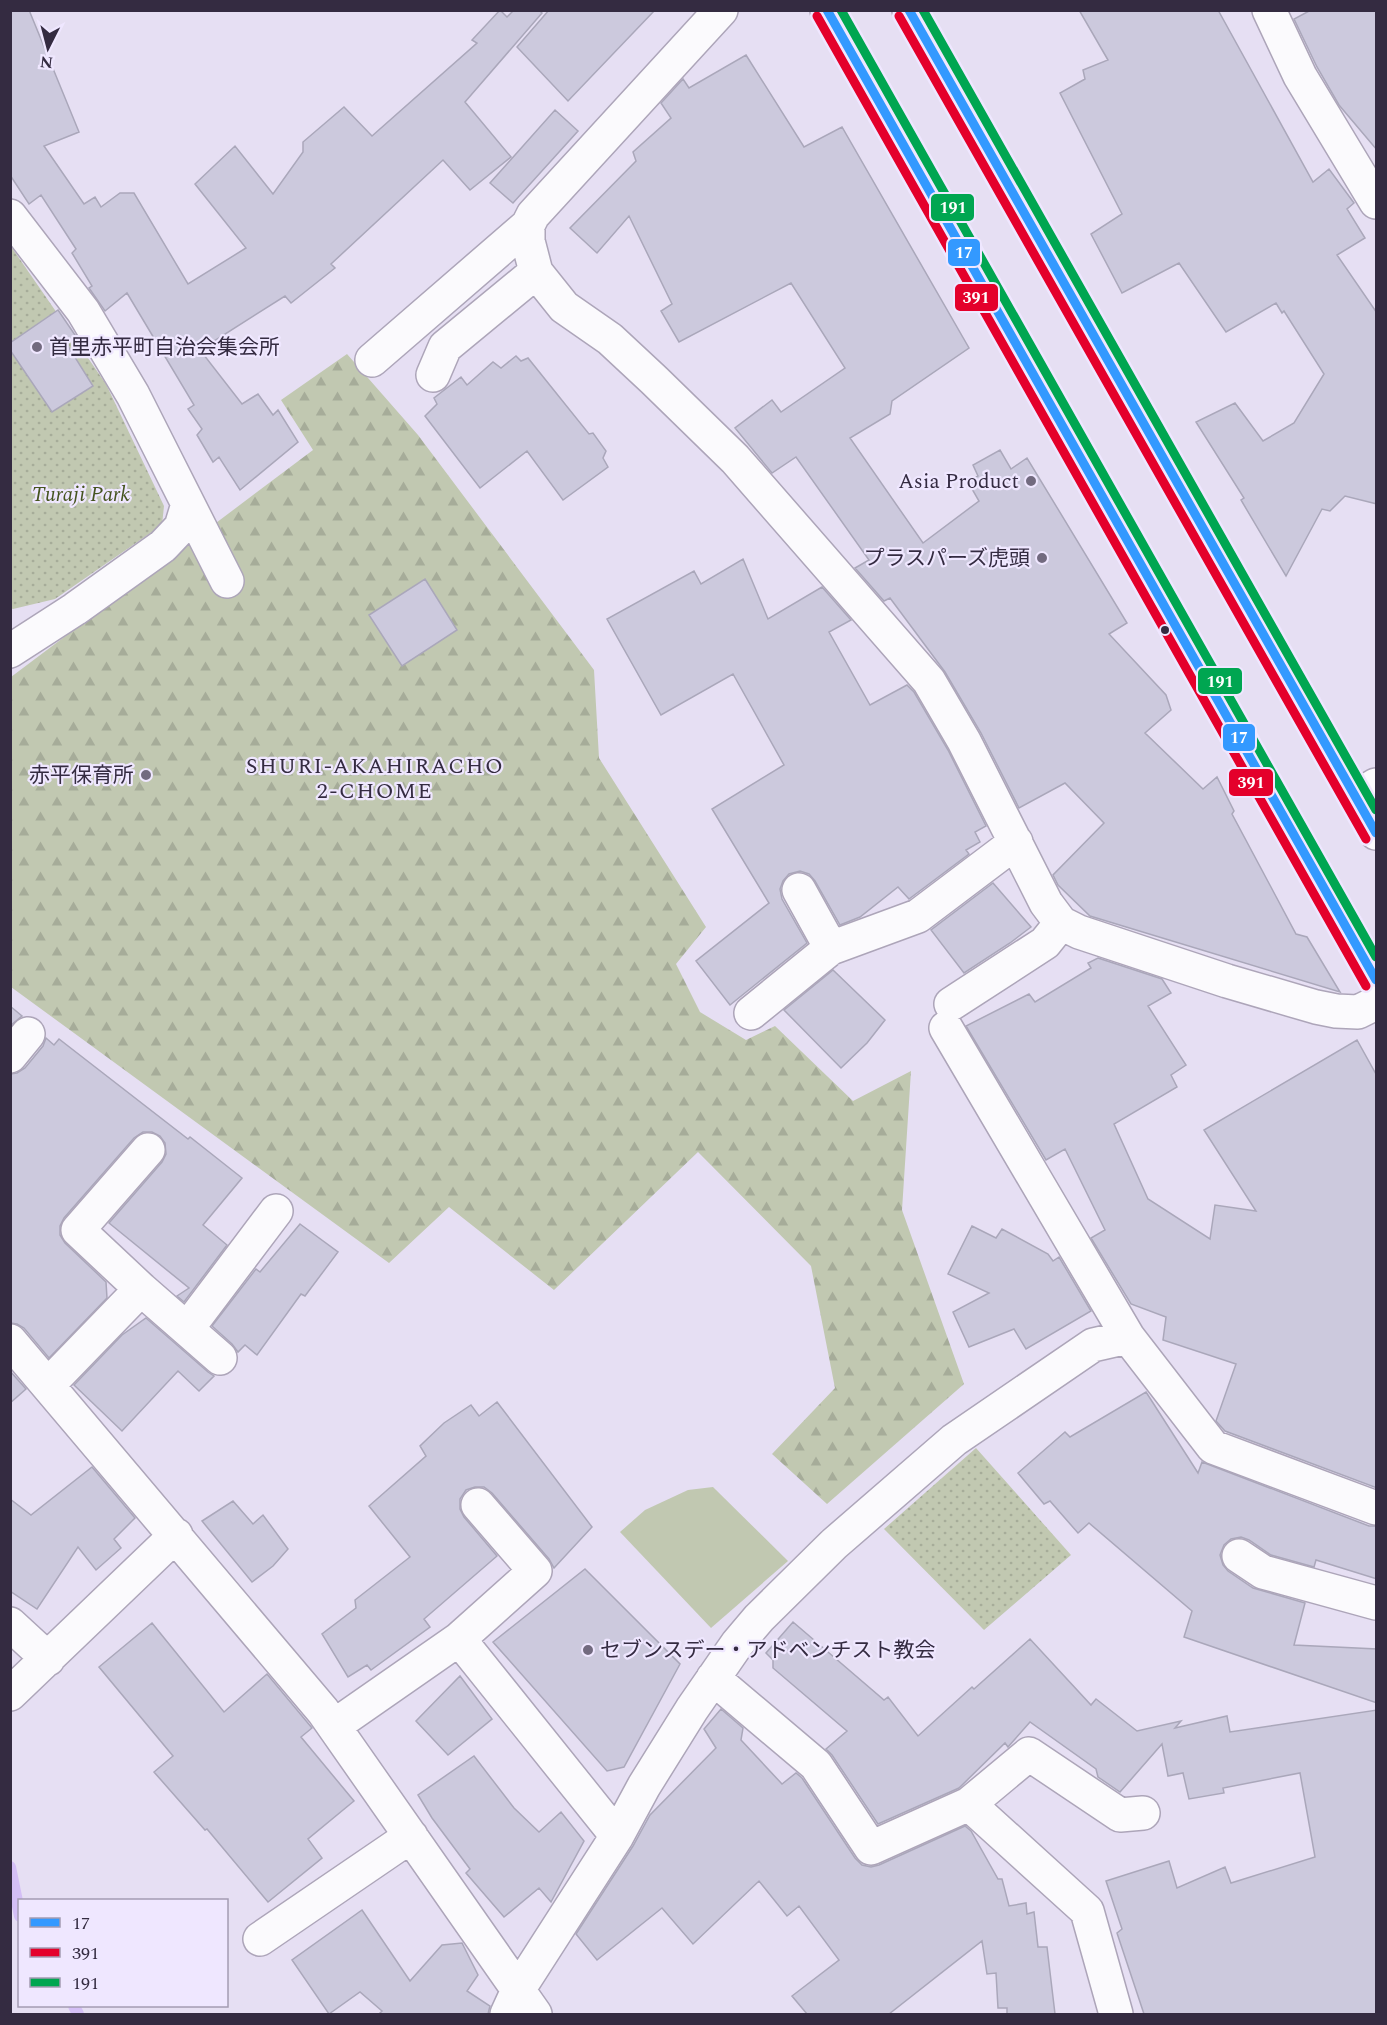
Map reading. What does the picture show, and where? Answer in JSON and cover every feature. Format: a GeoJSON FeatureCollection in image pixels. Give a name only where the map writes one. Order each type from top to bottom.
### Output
{"type":"FeatureCollection","features":[{"type":"Feature","properties":{"kind":"street"},"geometry":{"type":"LineString","coordinates":[[372,360],[528,225],[533,215],[721,10]]}},
{"type":"Feature","properties":{"kind":"street"},"geometry":{"type":"LineString","coordinates":[[827,10],[1377,980]]}},
{"type":"Feature","properties":{"kind":"street"},"geometry":{"type":"LineString","coordinates":[[909,10],[1366,791],[1377,832]]}},
{"type":"Feature","properties":{"kind":"street"},"geometry":{"type":"LineString","coordinates":[[1269,10],[1300,76],[1377,202]]}},
{"type":"Feature","properties":{"kind":"street"},"geometry":{"type":"LineString","coordinates":[[10,216],[83,312],[133,395],[227,581]]}},
{"type":"Feature","properties":{"kind":"street"},"geometry":{"type":"LineString","coordinates":[[528,225],[528,241],[536,272],[564,307],[610,339],[735,459],[929,681],[963,741],[1046,903],[1061,923],[1079,932],[1227,981],[1316,1007],[1358,1012],[1377,1002]]}},
{"type":"Feature","properties":{"kind":"street"},"geometry":{"type":"LineString","coordinates":[[434,375],[445,348],[536,272]]}},
{"type":"Feature","properties":{"kind":"street"},"geometry":{"type":"LineString","coordinates":[[10,651],[75,609],[163,546],[181,527],[188,504]]}},
{"type":"Feature","properties":{"kind":"street"},"geometry":{"type":"LineString","coordinates":[[751,1013],[831,948],[918,916],[1016,842]]}},
{"type":"Feature","properties":{"kind":"street"},"geometry":{"type":"LineString","coordinates":[[799,890],[831,948]]}},
{"type":"Feature","properties":{"kind":"street"},"geometry":{"type":"LineString","coordinates":[[1061,923],[1045,943],[949,1016],[1128,1337],[1213,1447],[1377,1508]]}},
{"type":"Feature","properties":{"kind":"street"},"geometry":{"type":"LineString","coordinates":[[148,1150],[78,1230],[220,1358]]}},
{"type":"Feature","properties":{"kind":"street"},"geometry":{"type":"LineString","coordinates":[[187,1329],[276,1211]]}},
{"type":"Feature","properties":{"kind":"street"},"geometry":{"type":"LineString","coordinates":[[48,1385],[141,1289]]}},
{"type":"Feature","properties":{"kind":"street"},"geometry":{"type":"LineString","coordinates":[[10,1341],[176,1535],[334,1726],[411,1836],[520,2006],[644,1786],[692,1709],[737,1644],[759,1618],[834,1544],[954,1440],[1093,1345],[1128,1337]]}},
{"type":"Feature","properties":{"kind":"street"},"geometry":{"type":"LineString","coordinates":[[334,1726],[459,1639],[535,1570],[478,1505]]}},
{"type":"Feature","properties":{"kind":"street"},"geometry":{"type":"LineString","coordinates":[[10,1694],[176,1535]]}},
{"type":"Feature","properties":{"kind":"street"},"geometry":{"type":"LineString","coordinates":[[1239,1556],[1263,1572],[1377,1603]]}},
{"type":"Feature","properties":{"kind":"street"},"geometry":{"type":"LineString","coordinates":[[10,1624],[48,1659]]}},
{"type":"Feature","properties":{"kind":"street"},"geometry":{"type":"LineString","coordinates":[[459,1639],[617,1836]]}},
{"type":"Feature","properties":{"kind":"street"},"geometry":{"type":"LineString","coordinates":[[714,1678],[816,1765],[871,1848],[969,1804],[1029,1754],[1120,1815],[1143,1813]]}},
{"type":"Feature","properties":{"kind":"street"},"geometry":{"type":"LineString","coordinates":[[969,1804],[1087,1911],[1116,2014]]}},
{"type":"Feature","properties":{"kind":"street"},"geometry":{"type":"LineString","coordinates":[[261,1938],[411,1836]]}},
{"type":"Feature","properties":{"kind":"green space","name":"Turaji Park"},"geometry":{"type":"Polygon","coordinates":[[[10,245],[106,384],[164,506],[162,525],[55,599],[13,609],[10,608],[10,245]]]}},
{"type":"Feature","properties":{"kind":"green space"},"geometry":{"type":"Polygon","coordinates":[[[347,354],[418,435],[594,670],[599,758],[706,927],[676,964],[700,1012],[746,1040],[775,1026],[853,1101],[911,1071],[902,1210],[964,1384],[827,1504],[772,1454],[835,1388],[811,1266],[698,1152],[554,1290],[449,1207],[389,1263],[11,987],[11,677],[313,450],[281,400],[347,354]]]}},
{"type":"Feature","properties":{"kind":"green space"},"geometry":{"type":"Polygon","coordinates":[[[976,1448],[1071,1555],[984,1630],[884,1529],[976,1448]]]}},
{"type":"Feature","properties":{"kind":"green space"},"geometry":{"type":"Polygon","coordinates":[[[713,1487],[788,1561],[711,1628],[620,1532],[645,1510],[688,1490],[713,1487]]]}},
{"type":"Feature","properties":{"kind":"building"},"geometry":{"type":"Polygon","coordinates":[[[10,10],[29,10],[79,132],[44,146],[84,204],[95,197],[101,207],[120,193],[134,193],[188,284],[246,248],[195,184],[235,146],[273,194],[303,152],[303,142],[344,107],[372,136],[477,43],[472,40],[500,10],[507,17],[514,10],[539,10],[542,13],[465,102],[511,157],[470,190],[443,160],[331,264],[335,268],[291,303],[285,296],[200,350],[242,404],[258,394],[273,415],[278,410],[298,442],[240,490],[219,457],[213,462],[197,435],[202,429],[188,409],[194,405],[127,293],[105,311],[89,288],[92,286],[72,253],[76,249],[41,195],[29,204],[10,175],[10,10]]]}},
{"type":"Feature","properties":{"kind":"building"},"geometry":{"type":"Polygon","coordinates":[[[549,10],[655,10],[568,101],[517,47],[549,10]]]}},
{"type":"Feature","properties":{"kind":"building"},"geometry":{"type":"Polygon","coordinates":[[[1079,10],[1218,10],[1313,182],[1329,169],[1354,203],[1347,209],[1365,238],[1337,255],[1377,313],[1377,504],[1345,496],[1330,511],[1322,509],[1286,576],[1241,500],[1244,498],[1196,422],[1235,403],[1263,441],[1294,423],[1324,374],[1284,311],[1282,313],[1276,303],[1226,332],[1179,263],[1122,293],[1091,234],[1122,214],[1060,93],[1085,79],[1083,70],[1108,60],[1079,10]]]}},
{"type":"Feature","properties":{"kind":"building"},"geometry":{"type":"Polygon","coordinates":[[[1311,10],[1377,10],[1377,150],[1339,105],[1317,67],[1294,19],[1311,10]]]}},
{"type":"Feature","properties":{"kind":"building"},"geometry":{"type":"Polygon","coordinates":[[[746,55],[804,147],[842,127],[969,348],[892,401],[890,414],[850,438],[923,543],[979,501],[968,482],[978,476],[973,465],[1000,450],[1011,469],[1027,458],[1127,623],[1109,634],[1166,695],[1171,710],[1145,733],[1203,789],[1217,777],[1234,811],[1232,814],[1296,934],[1307,937],[1340,992],[1090,916],[1058,885],[1053,875],[1104,823],[1065,783],[1019,808],[981,733],[945,672],[890,598],[884,601],[855,568],[869,560],[796,457],[772,473],[735,428],[772,400],[781,412],[845,368],[791,283],[679,342],[661,311],[672,304],[629,216],[597,253],[570,228],[636,161],[633,152],[671,118],[661,103],[683,79],[689,88],[746,55]]]}},
{"type":"Feature","properties":{"kind":"building"},"geometry":{"type":"Polygon","coordinates":[[[555,110],[578,131],[513,203],[490,183],[555,110]]]}},
{"type":"Feature","properties":{"kind":"building"},"geometry":{"type":"Polygon","coordinates":[[[58,310],[75,335],[66,343],[93,386],[52,412],[10,350],[10,343],[58,310]]]}},
{"type":"Feature","properties":{"kind":"building"},"geometry":{"type":"Polygon","coordinates":[[[516,356],[521,361],[528,358],[589,434],[593,433],[606,451],[603,458],[608,467],[563,500],[527,451],[480,488],[425,416],[437,404],[434,398],[461,377],[467,385],[493,362],[501,368],[516,356]]]}},
{"type":"Feature","properties":{"kind":"building"},"geometry":{"type":"Polygon","coordinates":[[[743,559],[768,619],[822,587],[851,620],[829,632],[870,705],[907,685],[914,692],[948,750],[986,826],[975,832],[980,842],[966,850],[969,854],[909,899],[898,887],[860,917],[840,925],[809,874],[800,871],[789,874],[780,889],[782,899],[807,943],[730,1005],[696,961],[769,903],[712,809],[784,765],[733,674],[661,715],[607,619],[694,571],[701,584],[743,559]]]}},
{"type":"Feature","properties":{"kind":"building"},"geometry":{"type":"Polygon","coordinates":[[[425,579],[457,630],[402,666],[369,615],[425,579]]]}},
{"type":"Feature","properties":{"kind":"building"},"geometry":{"type":"Polygon","coordinates":[[[993,883],[1031,927],[964,973],[931,930],[993,883]]]}},
{"type":"Feature","properties":{"kind":"building"},"geometry":{"type":"Polygon","coordinates":[[[1098,958],[1162,979],[1171,993],[1148,1006],[1186,1065],[1171,1075],[1177,1087],[1114,1124],[1148,1199],[1210,1239],[1215,1205],[1256,1211],[1204,1130],[1357,1040],[1377,1076],[1377,1488],[1225,1431],[1216,1421],[1236,1364],[1163,1340],[1166,1317],[1131,1304],[1091,1238],[1105,1230],[1065,1149],[1046,1160],[966,1026],[1029,994],[1035,1002],[1091,968],[1088,963],[1098,958]]]}},
{"type":"Feature","properties":{"kind":"building"},"geometry":{"type":"Polygon","coordinates":[[[833,970],[885,1020],[867,1043],[841,1068],[784,1010],[833,970]]]}},
{"type":"Feature","properties":{"kind":"building"},"geometry":{"type":"Polygon","coordinates":[[[10,1006],[22,1016],[10,1026],[10,1006]]]}},
{"type":"Feature","properties":{"kind":"building"},"geometry":{"type":"Polygon","coordinates":[[[46,1038],[54,1045],[59,1039],[242,1178],[203,1225],[227,1245],[184,1302],[177,1296],[189,1288],[109,1223],[162,1162],[166,1154],[165,1143],[160,1136],[152,1132],[143,1132],[134,1138],[64,1218],[60,1226],[60,1235],[65,1243],[106,1282],[107,1298],[49,1358],[24,1328],[10,1323],[10,1074],[25,1068],[43,1046],[46,1038]]]}},
{"type":"Feature","properties":{"kind":"building"},"geometry":{"type":"Polygon","coordinates":[[[300,1224],[338,1252],[305,1296],[301,1294],[257,1355],[245,1345],[238,1352],[212,1326],[256,1269],[260,1272],[300,1224]]]}},
{"type":"Feature","properties":{"kind":"building"},"geometry":{"type":"Polygon","coordinates":[[[972,1226],[996,1238],[1002,1229],[1048,1254],[1053,1261],[1059,1257],[1091,1311],[1026,1349],[1014,1329],[969,1347],[953,1312],[989,1293],[948,1274],[972,1226]]]}},
{"type":"Feature","properties":{"kind":"building"},"geometry":{"type":"Polygon","coordinates":[[[146,1318],[214,1376],[199,1391],[178,1371],[122,1431],[74,1385],[122,1335],[146,1318]]]}},
{"type":"Feature","properties":{"kind":"building"},"geometry":{"type":"Polygon","coordinates":[[[10,1371],[26,1389],[10,1403],[10,1371]]]}},
{"type":"Feature","properties":{"kind":"building"},"geometry":{"type":"Polygon","coordinates":[[[1146,1392],[1198,1473],[1202,1462],[1369,1526],[1377,1526],[1377,1579],[1316,1560],[1314,1567],[1271,1555],[1241,1537],[1231,1539],[1224,1545],[1220,1555],[1228,1571],[1253,1588],[1305,1603],[1294,1645],[1377,1649],[1377,1703],[1184,1637],[1192,1611],[1089,1523],[1078,1533],[1050,1501],[1044,1504],[1018,1473],[1065,1432],[1070,1437],[1146,1392]]]}},
{"type":"Feature","properties":{"kind":"building"},"geometry":{"type":"Polygon","coordinates":[[[497,1402],[592,1527],[554,1568],[549,1559],[492,1493],[484,1487],[466,1490],[460,1499],[460,1509],[464,1517],[497,1556],[424,1619],[430,1627],[371,1670],[367,1665],[348,1677],[322,1634],[356,1608],[355,1600],[410,1557],[369,1506],[426,1456],[420,1446],[444,1423],[471,1405],[479,1416],[497,1402]]]}},
{"type":"Feature","properties":{"kind":"building"},"geometry":{"type":"Polygon","coordinates":[[[92,1467],[135,1518],[114,1539],[121,1548],[96,1570],[78,1547],[37,1609],[10,1591],[10,1499],[31,1515],[92,1467]]]}},
{"type":"Feature","properties":{"kind":"building"},"geometry":{"type":"Polygon","coordinates":[[[233,1501],[253,1524],[263,1515],[288,1549],[273,1566],[252,1582],[202,1521],[233,1501]]]}},
{"type":"Feature","properties":{"kind":"building","name":"セブンスデー・アドベンチスト教会"},"geometry":{"type":"Polygon","coordinates":[[[585,1569],[680,1664],[624,1767],[607,1771],[493,1642],[585,1569]]]}},
{"type":"Feature","properties":{"kind":"building"},"geometry":{"type":"Polygon","coordinates":[[[793,1622],[884,1700],[888,1697],[918,1736],[1030,1639],[1091,1705],[1096,1699],[1137,1731],[1181,1721],[1175,1728],[1227,1716],[1230,1732],[1377,1710],[1377,2014],[1144,2014],[1117,1933],[1122,1929],[1106,1881],[1169,1861],[1177,1888],[1225,1867],[1231,1883],[1315,1857],[1300,1773],[1223,1788],[1224,1793],[1189,1799],[1183,1773],[1168,1776],[1162,1744],[1120,1792],[1098,1777],[1096,1769],[1030,1722],[1008,1747],[1005,1743],[959,1788],[878,1824],[826,1749],[847,1731],[773,1668],[773,1660],[766,1653],[793,1622]]]}},
{"type":"Feature","properties":{"kind":"building"},"geometry":{"type":"Polygon","coordinates":[[[152,1623],[224,1712],[267,1674],[312,1728],[301,1737],[354,1801],[308,1839],[322,1858],[268,1902],[207,1829],[205,1830],[154,1772],[173,1756],[99,1667],[152,1623]]]}},
{"type":"Feature","properties":{"kind":"building"},"geometry":{"type":"Polygon","coordinates":[[[460,1676],[492,1719],[448,1755],[416,1721],[460,1676]]]}},
{"type":"Feature","properties":{"kind":"building"},"geometry":{"type":"Polygon","coordinates":[[[721,1709],[743,1728],[741,1740],[782,1784],[796,1773],[802,1778],[862,1865],[871,1867],[879,1865],[965,1826],[971,1831],[998,1879],[1002,1879],[1009,1906],[1026,1903],[1027,1914],[1034,1912],[1038,1947],[1047,1947],[1055,2014],[1007,2014],[1007,2008],[998,2008],[996,1973],[987,1974],[982,1941],[889,2014],[807,2014],[792,1996],[839,1960],[799,1906],[787,1916],[759,1881],[693,1944],[662,1908],[597,1960],[576,1934],[633,1846],[650,1815],[716,1748],[704,1729],[721,1709]]]}},
{"type":"Feature","properties":{"kind":"building"},"geometry":{"type":"Polygon","coordinates":[[[474,1756],[514,1808],[539,1832],[561,1812],[584,1841],[551,1902],[539,1888],[504,1917],[466,1873],[470,1869],[418,1795],[474,1756]]]}},
{"type":"Feature","properties":{"kind":"building"},"geometry":{"type":"Polygon","coordinates":[[[362,1910],[410,1981],[442,1945],[462,1943],[478,1975],[467,1991],[490,2006],[488,2014],[379,2014],[382,2011],[360,1992],[329,2014],[292,1960],[362,1910]]]}},
{"type":"Feature","properties":{"kind":"waterway"},"geometry":{"type":"LineString","coordinates":[[10,1867],[18,1906]]}},
{"type":"Feature","properties":{"kind":"waterway"},"geometry":{"type":"LineString","coordinates":[[74,2007],[78,2014]]}},
{"type":"Feature","properties":{"kind":"transit line","name":"17"},"geometry":{"type":"LineString","coordinates":[[827,10],[1376,980]]}},
{"type":"Feature","properties":{"kind":"transit line","name":"191"},"geometry":{"type":"LineString","coordinates":[[841,10],[1376,957]]}},
{"type":"Feature","properties":{"kind":"transit line","name":"17"},"geometry":{"type":"LineString","coordinates":[[909,10],[1376,833]]}},
{"type":"Feature","properties":{"kind":"transit line","name":"191"},"geometry":{"type":"LineString","coordinates":[[923,10],[1376,810]]}},
{"type":"Feature","properties":{"kind":"transit line","name":"391"},"geometry":{"type":"LineString","coordinates":[[817,16],[1366,986]]}},
{"type":"Feature","properties":{"kind":"transit line","name":"391"},"geometry":{"type":"LineString","coordinates":[[899,16],[1366,839]]}},
{"type":"Feature","properties":{"kind":"place","name":"首里赤平町自治会集会所"},"geometry":{"type":"Point","coordinates":[37,347]}},
{"type":"Feature","properties":{"kind":"place","name":"Asia Product"},"geometry":{"type":"Point","coordinates":[1031,481]}},
{"type":"Feature","properties":{"kind":"place","name":"プラスパーズ虎頭"},"geometry":{"type":"Point","coordinates":[1042,558]}},
{"type":"Feature","properties":{"kind":"place","name":"赤平保育所"},"geometry":{"type":"Point","coordinates":[146,775]}},
{"type":"Feature","properties":{"kind":"place","name":"セブンスデー・アドベンチスト教会"},"geometry":{"type":"Point","coordinates":[588,1650]}},
{"type":"Feature","properties":{"kind":"district","name":"SHURI-AKAHIRACHO 2-CHOME"},"geometry":{"type":"Point","coordinates":[375,778]}}]}
